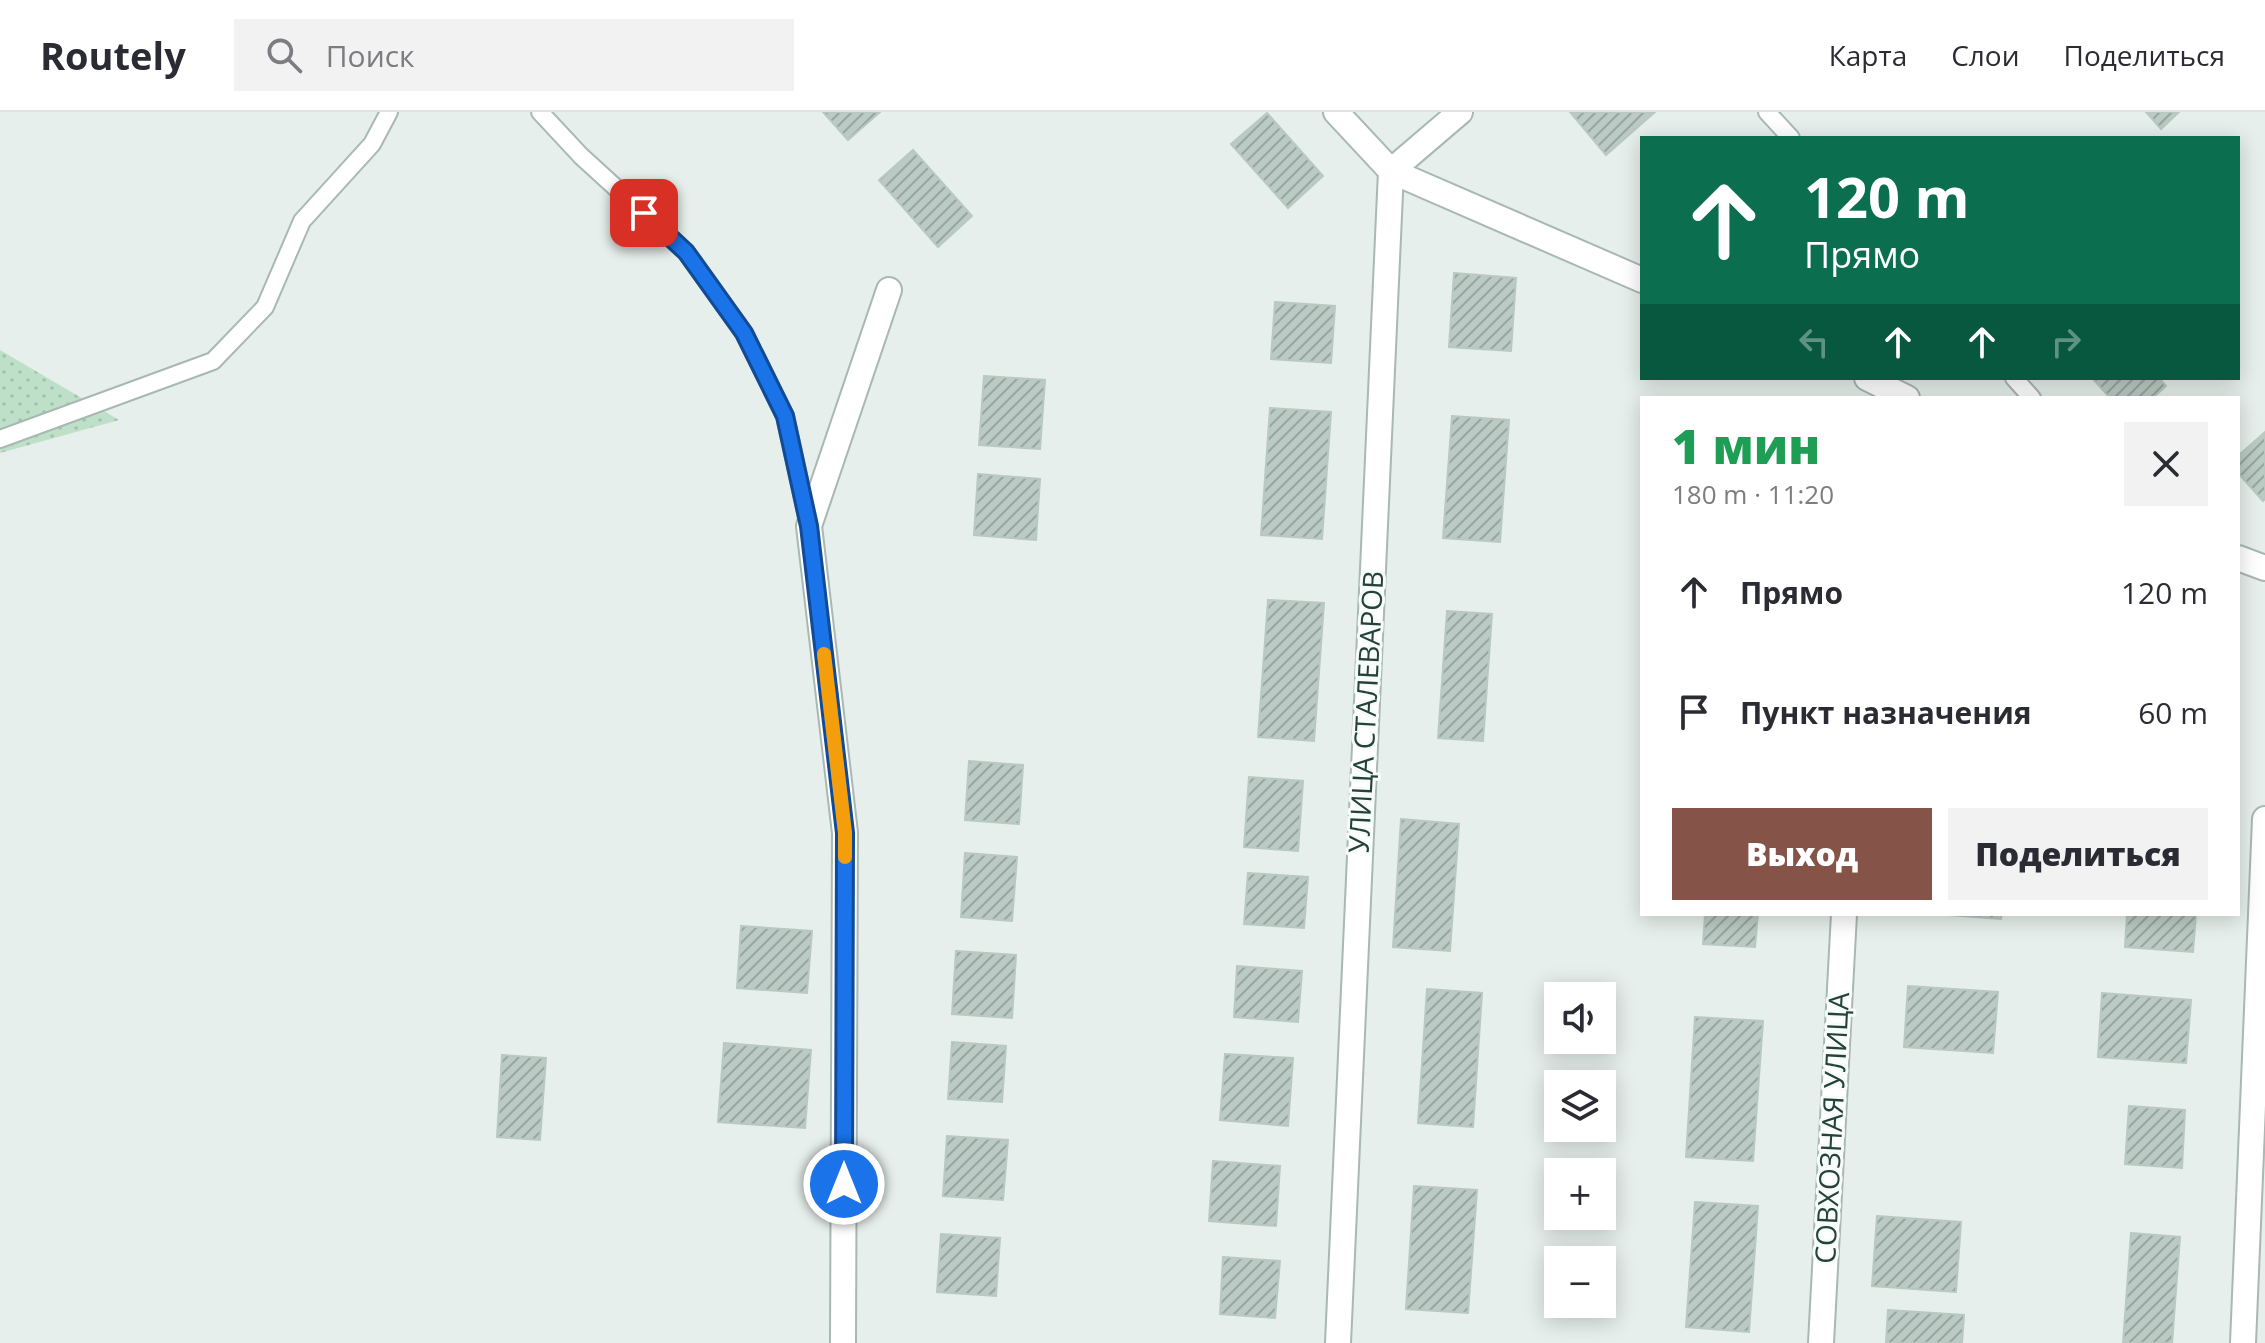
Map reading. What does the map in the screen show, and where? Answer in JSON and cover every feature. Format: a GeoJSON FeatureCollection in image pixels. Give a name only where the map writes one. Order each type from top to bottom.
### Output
{"type":"FeatureCollection","features":[{"type":"Feature","properties":{"kind":"street"},"geometry":{"type":"LineString","coordinates":[[1336,112],[1391,171],[1640,279]]}},
{"type":"Feature","properties":{"kind":"street"},"geometry":{"type":"LineString","coordinates":[[1391,171],[1460,112]]}},
{"type":"Feature","properties":{"kind":"street","name":"УЛИЦА СТАЛЕВАРОВ"},"geometry":{"type":"LineString","coordinates":[[1338,1343],[1391,171]]}},
{"type":"Feature","properties":{"kind":"street"},"geometry":{"type":"LineString","coordinates":[[843,1343],[845,833],[809,526],[889,290]]}},
{"type":"Feature","properties":{"kind":"street"},"geometry":{"type":"LineString","coordinates":[[1871,386],[1901,396]]}},
{"type":"Feature","properties":{"kind":"street"},"geometry":{"type":"LineString","coordinates":[[2240,559],[2265,568]]}},
{"type":"Feature","properties":{"kind":"street"},"geometry":{"type":"LineString","coordinates":[[2243,1343],[2265,819]]}},
{"type":"Feature","properties":{"kind":"street","name":"СОВХОЗНАЯ УЛИЦА"},"geometry":{"type":"LineString","coordinates":[[1821,1343],[1844,916]]}},
{"type":"Feature","properties":{"kind":"lane"},"geometry":{"type":"LineString","coordinates":[[0,439],[213,361],[265,307],[302,221],[372,144],[389,112]]}},
{"type":"Feature","properties":{"kind":"lane"},"geometry":{"type":"LineString","coordinates":[[540,112],[581,156],[686,252],[744,333],[785,416],[809,526]]}},
{"type":"Feature","properties":{"kind":"lane"},"geometry":{"type":"LineString","coordinates":[[1767,112],[1789,136]]}},
{"type":"Feature","properties":{"kind":"lane"},"geometry":{"type":"LineString","coordinates":[[2016,380],[2030,396]]}},
{"type":"Feature","properties":{"kind":"green space"},"geometry":{"type":"Polygon","coordinates":[[[0,350],[119,420],[0,453],[0,350]]]}},
{"type":"Feature","properties":{"kind":"building"},"geometry":{"type":"Polygon","coordinates":[[[823,112],[880,112],[848,140],[823,112]]]}},
{"type":"Feature","properties":{"kind":"building"},"geometry":{"type":"Polygon","coordinates":[[[1570,112],[1655,112],[1606,155],[1570,112]]]}},
{"type":"Feature","properties":{"kind":"building"},"geometry":{"type":"Polygon","coordinates":[[[2146,112],[2179,112],[2161,129],[2146,112]]]}},
{"type":"Feature","properties":{"kind":"building"},"geometry":{"type":"Polygon","coordinates":[[[1267,113],[1323,176],[1288,208],[1231,144],[1267,113]]]}},
{"type":"Feature","properties":{"kind":"building"},"geometry":{"type":"Polygon","coordinates":[[[913,150],[972,216],[938,247],[879,180],[913,150]]]}},
{"type":"Feature","properties":{"kind":"building"},"geometry":{"type":"Polygon","coordinates":[[[1454,273],[1516,278],[1511,351],[1449,347],[1454,273]]]}},
{"type":"Feature","properties":{"kind":"building"},"geometry":{"type":"Polygon","coordinates":[[[1275,302],[1335,306],[1331,363],[1271,359],[1275,302]]]}},
{"type":"Feature","properties":{"kind":"building"},"geometry":{"type":"Polygon","coordinates":[[[984,376],[1045,380],[1040,449],[979,445],[984,376]]]}},
{"type":"Feature","properties":{"kind":"building"},"geometry":{"type":"Polygon","coordinates":[[[2094,380],[2161,380],[2166,386],[2155,396],[2108,396],[2094,380]]]}},
{"type":"Feature","properties":{"kind":"building"},"geometry":{"type":"Polygon","coordinates":[[[1270,408],[1331,412],[1322,539],[1261,535],[1270,408]]]}},
{"type":"Feature","properties":{"kind":"building"},"geometry":{"type":"Polygon","coordinates":[[[1452,416],[1509,420],[1500,542],[1443,538],[1452,416]]]}},
{"type":"Feature","properties":{"kind":"building"},"geometry":{"type":"Polygon","coordinates":[[[2265,432],[2263,501],[2240,475],[2240,454],[2265,432]]]}},
{"type":"Feature","properties":{"kind":"building"},"geometry":{"type":"Polygon","coordinates":[[[978,474],[1040,479],[1036,540],[974,535],[978,474]]]}},
{"type":"Feature","properties":{"kind":"building"},"geometry":{"type":"Polygon","coordinates":[[[1268,600],[1324,603],[1314,741],[1258,737],[1268,600]]]}},
{"type":"Feature","properties":{"kind":"building"},"geometry":{"type":"Polygon","coordinates":[[[1447,611],[1492,614],[1483,741],[1438,738],[1447,611]]]}},
{"type":"Feature","properties":{"kind":"building"},"geometry":{"type":"Polygon","coordinates":[[[969,761],[1023,765],[1019,824],[965,820],[969,761]]]}},
{"type":"Feature","properties":{"kind":"building"},"geometry":{"type":"Polygon","coordinates":[[[1249,777],[1303,781],[1298,851],[1244,847],[1249,777]]]}},
{"type":"Feature","properties":{"kind":"building"},"geometry":{"type":"Polygon","coordinates":[[[1401,819],[1459,824],[1450,951],[1393,947],[1401,819]]]}},
{"type":"Feature","properties":{"kind":"building"},"geometry":{"type":"Polygon","coordinates":[[[965,853],[1017,857],[1012,921],[961,917],[965,853]]]}},
{"type":"Feature","properties":{"kind":"building"},"geometry":{"type":"Polygon","coordinates":[[[1248,873],[1308,877],[1304,928],[1244,924],[1248,873]]]}},
{"type":"Feature","properties":{"kind":"building"},"geometry":{"type":"Polygon","coordinates":[[[1705,916],[1758,916],[1755,947],[1703,944],[1705,916]]]}},
{"type":"Feature","properties":{"kind":"building"},"geometry":{"type":"Polygon","coordinates":[[[1961,916],[2002,916],[2001,919],[1961,916]]]}},
{"type":"Feature","properties":{"kind":"building"},"geometry":{"type":"Polygon","coordinates":[[[2127,916],[2196,916],[2193,952],[2125,947],[2127,916]]]}},
{"type":"Feature","properties":{"kind":"building"},"geometry":{"type":"Polygon","coordinates":[[[741,926],[812,931],[807,993],[737,988],[741,926]]]}},
{"type":"Feature","properties":{"kind":"building"},"geometry":{"type":"Polygon","coordinates":[[[956,951],[1016,955],[1012,1018],[952,1014],[956,951]]]}},
{"type":"Feature","properties":{"kind":"building"},"geometry":{"type":"Polygon","coordinates":[[[1237,966],[1302,971],[1298,1022],[1234,1017],[1237,966]]]}},
{"type":"Feature","properties":{"kind":"building"},"geometry":{"type":"Polygon","coordinates":[[[1908,986],[1998,992],[1993,1053],[1904,1047],[1908,986]]]}},
{"type":"Feature","properties":{"kind":"building"},"geometry":{"type":"Polygon","coordinates":[[[1427,989],[1482,993],[1473,1127],[1418,1123],[1427,989]]]}},
{"type":"Feature","properties":{"kind":"building"},"geometry":{"type":"Polygon","coordinates":[[[2102,993],[2191,1000],[2186,1063],[2098,1057],[2102,993]]]}},
{"type":"Feature","properties":{"kind":"building"},"geometry":{"type":"Polygon","coordinates":[[[1695,1017],[1763,1021],[1753,1161],[1686,1157],[1695,1017]]]}},
{"type":"Feature","properties":{"kind":"building"},"geometry":{"type":"Polygon","coordinates":[[[952,1042],[1006,1046],[1002,1102],[948,1099],[952,1042]]]}},
{"type":"Feature","properties":{"kind":"building"},"geometry":{"type":"Polygon","coordinates":[[[724,1043],[811,1050],[805,1128],[718,1122],[724,1043]]]}},
{"type":"Feature","properties":{"kind":"building"},"geometry":{"type":"Polygon","coordinates":[[[1225,1054],[1293,1058],[1288,1126],[1220,1120],[1225,1054]]]}},
{"type":"Feature","properties":{"kind":"building"},"geometry":{"type":"Polygon","coordinates":[[[502,1055],[546,1058],[540,1140],[497,1137],[502,1055]]]}},
{"type":"Feature","properties":{"kind":"building"},"geometry":{"type":"Polygon","coordinates":[[[2129,1106],[2185,1110],[2182,1168],[2125,1164],[2129,1106]]]}},
{"type":"Feature","properties":{"kind":"building"},"geometry":{"type":"Polygon","coordinates":[[[947,1136],[1008,1140],[1003,1200],[943,1196],[947,1136]]]}},
{"type":"Feature","properties":{"kind":"building"},"geometry":{"type":"Polygon","coordinates":[[[1213,1161],[1280,1166],[1276,1226],[1209,1221],[1213,1161]]]}},
{"type":"Feature","properties":{"kind":"building"},"geometry":{"type":"Polygon","coordinates":[[[1414,1186],[1477,1190],[1468,1313],[1406,1309],[1414,1186]]]}},
{"type":"Feature","properties":{"kind":"building"},"geometry":{"type":"Polygon","coordinates":[[[1695,1202],[1758,1206],[1749,1332],[1686,1327],[1695,1202]]]}},
{"type":"Feature","properties":{"kind":"building"},"geometry":{"type":"Polygon","coordinates":[[[1877,1216],[1961,1222],[1956,1292],[1872,1286],[1877,1216]]]}},
{"type":"Feature","properties":{"kind":"building"},"geometry":{"type":"Polygon","coordinates":[[[2131,1233],[2180,1237],[2172,1343],[2123,1343],[2131,1233]]]}},
{"type":"Feature","properties":{"kind":"building"},"geometry":{"type":"Polygon","coordinates":[[[941,1234],[1000,1238],[996,1296],[937,1292],[941,1234]]]}},
{"type":"Feature","properties":{"kind":"building"},"geometry":{"type":"Polygon","coordinates":[[[1223,1257],[1280,1261],[1275,1318],[1220,1314],[1223,1257]]]}},
{"type":"Feature","properties":{"kind":"building"},"geometry":{"type":"Polygon","coordinates":[[[1888,1310],[1964,1315],[1962,1343],[1886,1343],[1888,1310]]]}},
{"type":"Feature","properties":{"kind":"slow traffic"},"geometry":{"type":"LineString","coordinates":[[824,654],[845,833],[845,857]]}},
{"type":"Feature","properties":{"kind":"route"},"geometry":{"type":"LineString","coordinates":[[644,213],[686,252],[744,333],[785,416],[809,526],[845,833],[844,1184]]}}]}
